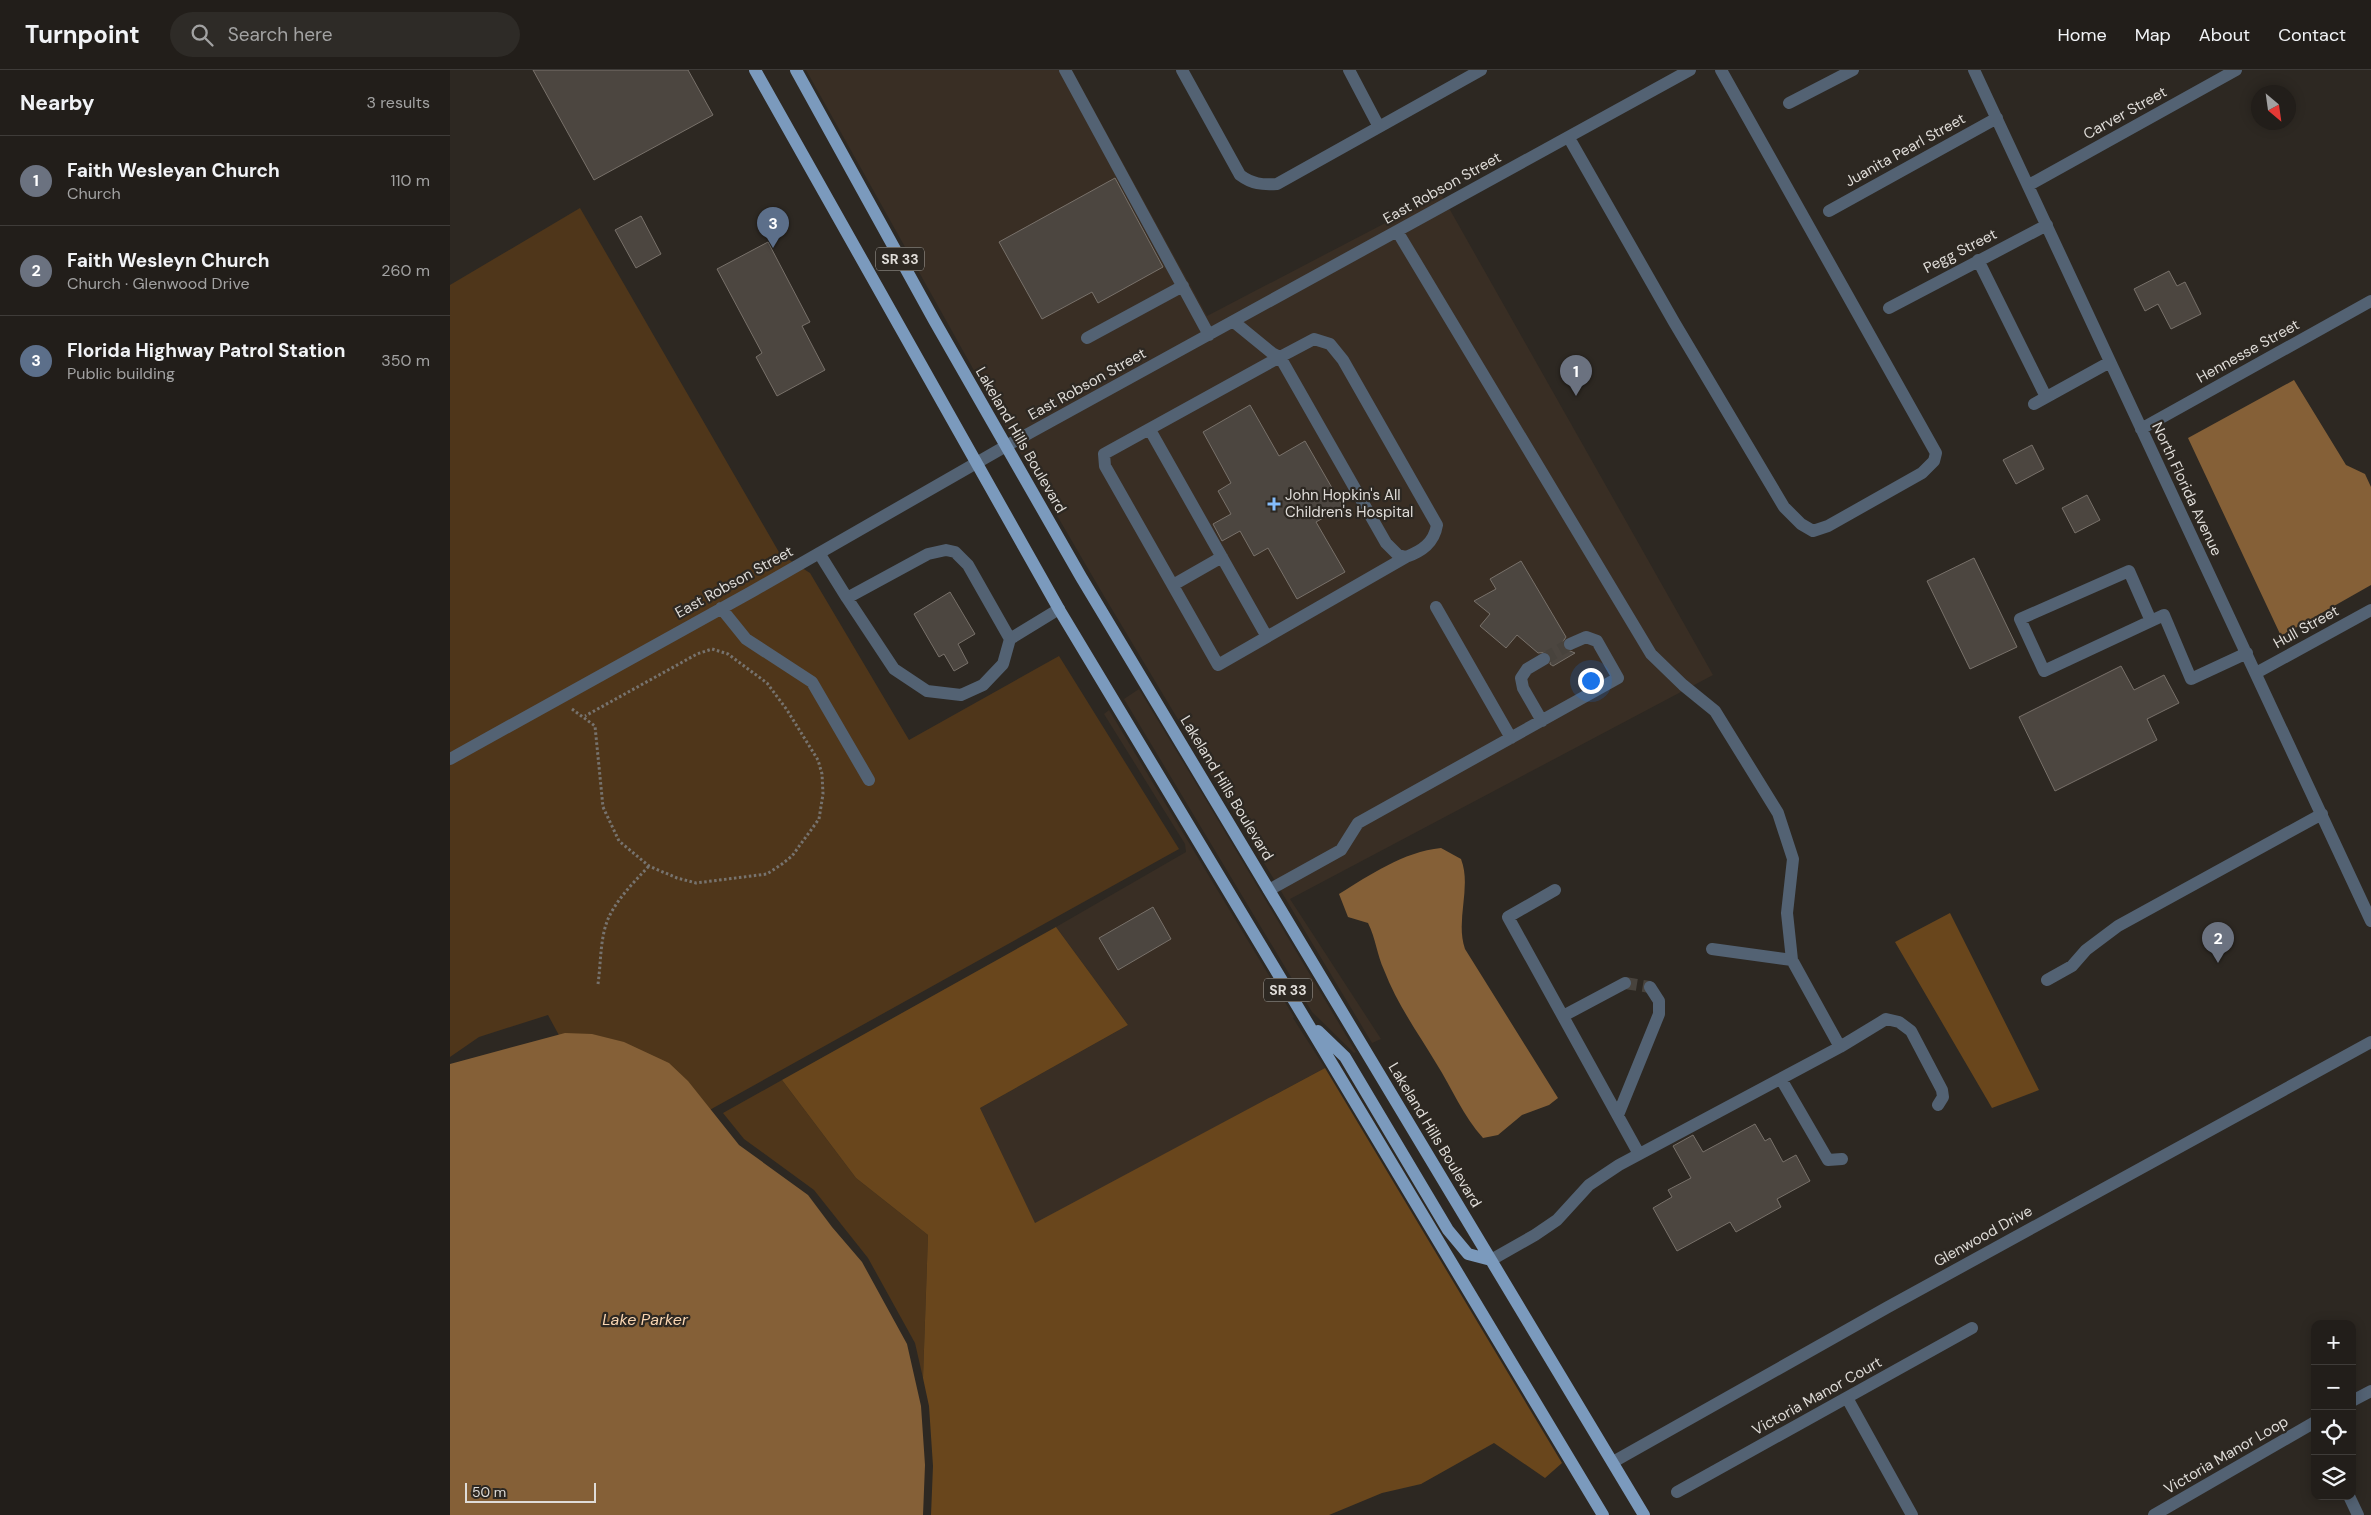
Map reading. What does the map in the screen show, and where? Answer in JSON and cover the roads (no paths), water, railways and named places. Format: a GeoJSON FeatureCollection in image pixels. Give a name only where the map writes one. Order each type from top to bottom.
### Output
{"type":"FeatureCollection","features":[{"type":"Feature","properties":{"kind":"main road","name":"SR 33"},"geometry":{"type":"LineString","coordinates":[[755,70],[975,464],[1059,609],[1603,1515]]}},
{"type":"Feature","properties":{"kind":"main road","name":"Lakeland Hills Boulevard"},"geometry":{"type":"LineString","coordinates":[[796,70],[1081,577],[1644,1515]]}},
{"type":"Feature","properties":{"kind":"main road"},"geometry":{"type":"LineString","coordinates":[[1306,1018],[1345,1057],[1448,1230],[1468,1254],[1490,1260]]}},
{"type":"Feature","properties":{"kind":"street"},"geometry":{"type":"LineString","coordinates":[[1065,70],[1210,335]]}},
{"type":"Feature","properties":{"kind":"street"},"geometry":{"type":"LineString","coordinates":[[1182,70],[1240,175],[1249,182],[1264,185],[1277,184],[1481,70]]}},
{"type":"Feature","properties":{"kind":"street"},"geometry":{"type":"LineString","coordinates":[[1349,70],[1379,127]]}},
{"type":"Feature","properties":{"kind":"street","name":"East Robson Street"},"geometry":{"type":"LineString","coordinates":[[450,759],[819,553],[1006,446],[1690,70]]}},
{"type":"Feature","properties":{"kind":"street"},"geometry":{"type":"LineString","coordinates":[[1569,138],[1674,322],[1784,507],[1801,524],[1813,531],[1828,526],[1922,473],[1934,461],[1936,452],[1721,70]]}},
{"type":"Feature","properties":{"kind":"street"},"geometry":{"type":"LineString","coordinates":[[1789,103],[1852,70]]}},
{"type":"Feature","properties":{"kind":"street","name":"North Florida Avenue"},"geometry":{"type":"LineString","coordinates":[[1974,70],[2370,914]]}},
{"type":"Feature","properties":{"kind":"street","name":"Carver Street"},"geometry":{"type":"LineString","coordinates":[[2029,185],[2236,70]]}},
{"type":"Feature","properties":{"kind":"street","name":"Juanita Pearl Street"},"geometry":{"type":"LineString","coordinates":[[1829,211],[1997,118]]}},
{"type":"Feature","properties":{"kind":"street","name":"Pegg Street"},"geometry":{"type":"LineString","coordinates":[[1889,308],[2047,225]]}},
{"type":"Feature","properties":{"kind":"street"},"geometry":{"type":"LineString","coordinates":[[1396,232],[1651,654],[1683,685],[1715,711],[1778,813],[1793,859],[1787,913],[1792,960],[1840,1047]]}},
{"type":"Feature","properties":{"kind":"street"},"geometry":{"type":"LineString","coordinates":[[1978,260],[2046,397]]}},
{"type":"Feature","properties":{"kind":"street"},"geometry":{"type":"LineString","coordinates":[[1087,338],[1183,286]]}},
{"type":"Feature","properties":{"kind":"street","name":"Hennesse Street"},"geometry":{"type":"LineString","coordinates":[[2141,428],[2371,301]]}},
{"type":"Feature","properties":{"kind":"street"},"geometry":{"type":"LineString","coordinates":[[1234,322],[1272,353],[1280,357],[1386,543],[1398,555],[1406,557]]}},
{"type":"Feature","properties":{"kind":"street"},"geometry":{"type":"LineString","coordinates":[[1314,339],[1330,344],[1342,360],[1437,526],[1436,534],[1430,543],[1218,665],[1105,466],[1104,454],[1280,357],[1314,339]]}},
{"type":"Feature","properties":{"kind":"street"},"geometry":{"type":"LineString","coordinates":[[2034,404],[2110,362]]}},
{"type":"Feature","properties":{"kind":"street"},"geometry":{"type":"LineString","coordinates":[[1150,430],[1267,637]]}},
{"type":"Feature","properties":{"kind":"street"},"geometry":{"type":"LineString","coordinates":[[847,598],[928,554],[946,550],[956,552],[968,565],[1010,639]]}},
{"type":"Feature","properties":{"kind":"street"},"geometry":{"type":"LineString","coordinates":[[819,553],[894,669],[927,691],[961,695],[983,685],[1003,664],[1010,639],[1059,609]]}},
{"type":"Feature","properties":{"kind":"street"},"geometry":{"type":"LineString","coordinates":[[1173,585],[1222,557]]}},
{"type":"Feature","properties":{"kind":"street"},"geometry":{"type":"LineString","coordinates":[[2151,621],[2128,570],[2020,619],[2044,671],[2164,615],[2191,679],[2247,653]]}},
{"type":"Feature","properties":{"kind":"street"},"geometry":{"type":"LineString","coordinates":[[1436,607],[1511,738]]}},
{"type":"Feature","properties":{"kind":"street"},"geometry":{"type":"LineString","coordinates":[[721,608],[746,639],[812,682],[869,780]]}},
{"type":"Feature","properties":{"kind":"street","name":"Hull Street"},"geometry":{"type":"LineString","coordinates":[[2256,673],[2371,610]]}},
{"type":"Feature","properties":{"kind":"street"},"geometry":{"type":"LineString","coordinates":[[1269,890],[1341,850],[1358,823],[1618,678],[1597,642],[1586,637],[1570,644]]}},
{"type":"Feature","properties":{"kind":"street"},"geometry":{"type":"LineString","coordinates":[[1542,721],[1524,688],[1521,678],[1528,669],[1544,659]]}},
{"type":"Feature","properties":{"kind":"street"},"geometry":{"type":"LineString","coordinates":[[2047,980],[2072,966],[2086,950],[2118,926],[2322,814]]}},
{"type":"Feature","properties":{"kind":"street"},"geometry":{"type":"LineString","coordinates":[[1555,890],[1508,917],[1640,1154]]}},
{"type":"Feature","properties":{"kind":"street"},"geometry":{"type":"LineString","coordinates":[[1712,950],[1792,960]]}},
{"type":"Feature","properties":{"kind":"street"},"geometry":{"type":"LineString","coordinates":[[1563,1016],[1625,983]]}},
{"type":"Feature","properties":{"kind":"street"},"geometry":{"type":"LineString","coordinates":[[1618,1115],[1659,1014],[1659,1001],[1650,987]]}},
{"type":"Feature","properties":{"kind":"street"},"geometry":{"type":"LineString","coordinates":[[1490,1260],[1535,1235],[1557,1220],[1589,1185],[1640,1154],[1840,1047],[1886,1019],[1899,1022],[1911,1031],[1942,1090],[1943,1097],[1938,1106]]}},
{"type":"Feature","properties":{"kind":"street","name":"Glenwood Drive"},"geometry":{"type":"LineString","coordinates":[[1613,1462],[1896,1302],[2371,1042]]}},
{"type":"Feature","properties":{"kind":"street"},"geometry":{"type":"LineString","coordinates":[[1780,1079],[1828,1160],[1842,1159]]}},
{"type":"Feature","properties":{"kind":"street","name":"Victoria Manor Court"},"geometry":{"type":"LineString","coordinates":[[1677,1492],[1972,1328]]}},
{"type":"Feature","properties":{"kind":"street"},"geometry":{"type":"LineString","coordinates":[[2356,1399],[2371,1391]]}},
{"type":"Feature","properties":{"kind":"street"},"geometry":{"type":"LineString","coordinates":[[1847,1398],[1912,1515]]}},
{"type":"Feature","properties":{"kind":"street","name":"Victoria Manor Loop"},"geometry":{"type":"LineString","coordinates":[[2154,1515],[2311,1425]]}},
{"type":"Feature","properties":{"kind":"street"},"geometry":{"type":"LineString","coordinates":[[2351,1500],[2358,1515]]}},
{"type":"Feature","properties":{"kind":"water"},"geometry":{"type":"Polygon","coordinates":[[[2294,380],[2346,465],[2365,474],[2371,487],[2371,585],[2281,636],[2188,438],[2294,380]]]}},
{"type":"Feature","properties":{"kind":"water"},"geometry":{"type":"Polygon","coordinates":[[[1441,848],[1461,859],[1464,870],[1462,938],[1465,949],[1558,1098],[1549,1105],[1522,1115],[1498,1135],[1483,1138],[1464,1111],[1395,995],[1368,923],[1348,917],[1339,894],[1400,859],[1427,850],[1441,848]]]}},
{"type":"Feature","properties":{"kind":"water","name":"Lake Parker"},"geometry":{"type":"Polygon","coordinates":[[[565,1033],[592,1034],[624,1042],[669,1063],[688,1081],[739,1145],[808,1195],[862,1262],[907,1344],[921,1406],[925,1465],[923,1515],[450,1515],[450,1064],[565,1033]]]}},
{"type":"Feature","properties":{"kind":"tunnel"},"geometry":{"type":"LineString","coordinates":[[1544,659],[1570,644]]}},
{"type":"Feature","properties":{"kind":"tunnel"},"geometry":{"type":"LineString","coordinates":[[1625,983],[1650,987]]}},
{"type":"Feature","properties":{"kind":"place","name":"Florida Highway Patrol Station"},"geometry":{"type":"Point","coordinates":[773,248]}},
{"type":"Feature","properties":{"kind":"place","name":"Faith Wesleyan Church"},"geometry":{"type":"Point","coordinates":[1576,396]}},
{"type":"Feature","properties":{"kind":"place","name":"John Hopkin's All Children's Hospital"},"geometry":{"type":"Point","coordinates":[1274,504]}},
{"type":"Feature","properties":{"kind":"place","name":"Faith Wesleyn Church"},"geometry":{"type":"Point","coordinates":[2218,963]}}]}
